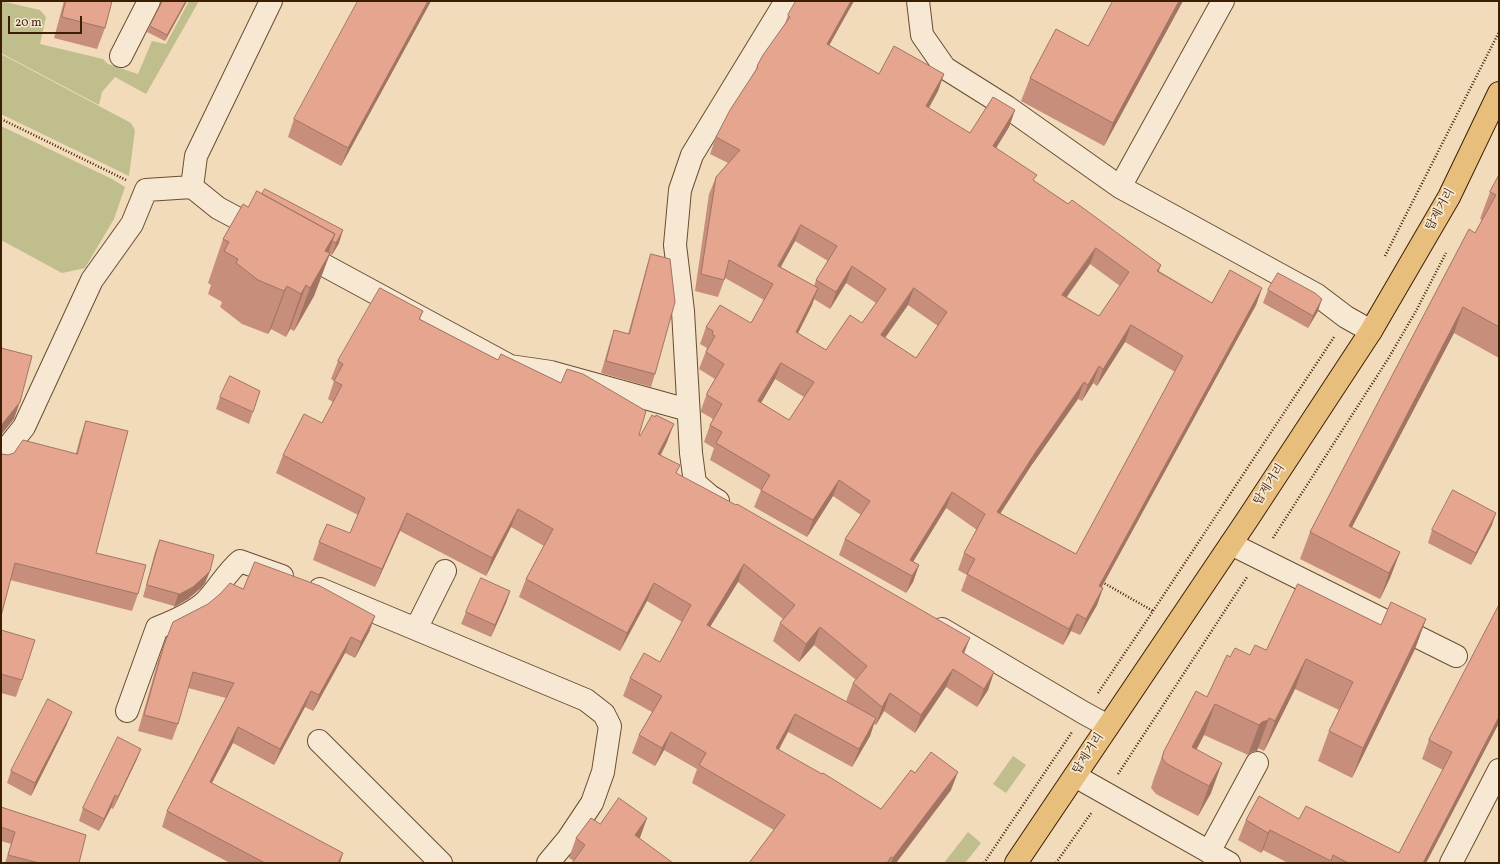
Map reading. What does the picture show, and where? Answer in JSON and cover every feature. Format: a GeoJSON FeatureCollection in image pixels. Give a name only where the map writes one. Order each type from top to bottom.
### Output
{"type":"FeatureCollection","features":[{"type":"Feature","properties":{"kind":"main road","name":"탑제거리"},"geometry":{"type":"LineString","coordinates":[[1016,863],[1231,544],[1371,330],[1449,197],[1499,93]]}},
{"type":"Feature","properties":{"kind":"street"},"geometry":{"type":"LineString","coordinates":[[121,56],[150,1]]}},
{"type":"Feature","properties":{"kind":"street"},"geometry":{"type":"LineString","coordinates":[[192,187],[196,156],[271,1]]}},
{"type":"Feature","properties":{"kind":"street"},"geometry":{"type":"LineString","coordinates":[[738,512],[710,496],[695,483],[688,410],[683,311],[675,245],[680,190],[692,156],[786,1]]}},
{"type":"Feature","properties":{"kind":"street"},"geometry":{"type":"LineString","coordinates":[[918,1],[922,35],[945,68],[1007,107],[1120,187],[1317,295],[1346,317],[1371,330]]}},
{"type":"Feature","properties":{"kind":"street"},"geometry":{"type":"LineString","coordinates":[[1120,187],[1223,1]]}},
{"type":"Feature","properties":{"kind":"street"},"geometry":{"type":"LineString","coordinates":[[1,460],[7,448],[24,427],[92,280],[132,224],[146,190],[192,187],[218,208],[510,366],[551,372],[688,410]]}},
{"type":"Feature","properties":{"kind":"street"},"geometry":{"type":"LineString","coordinates":[[1231,544],[1456,656]]}},
{"type":"Feature","properties":{"kind":"street"},"geometry":{"type":"LineString","coordinates":[[127,712],[157,628],[178,620],[206,602],[232,568],[240,561],[322,590],[586,700],[604,714],[610,726],[603,772],[592,803],[568,839],[548,863]]}},
{"type":"Feature","properties":{"kind":"street"},"geometry":{"type":"LineString","coordinates":[[416,629],[445,571]]}},
{"type":"Feature","properties":{"kind":"street"},"geometry":{"type":"LineString","coordinates":[[924,618],[1084,714],[1108,726]]}},
{"type":"Feature","properties":{"kind":"street"},"geometry":{"type":"LineString","coordinates":[[319,741],[440,863]]}},
{"type":"Feature","properties":{"kind":"street"},"geometry":{"type":"LineString","coordinates":[[1209,852],[1257,763]]}},
{"type":"Feature","properties":{"kind":"street"},"geometry":{"type":"LineString","coordinates":[[1451,863],[1499,770]]}},
{"type":"Feature","properties":{"kind":"street"},"geometry":{"type":"LineString","coordinates":[[1075,776],[1229,863]]}},
{"type":"Feature","properties":{"kind":"path"},"geometry":{"type":"LineString","coordinates":[[1385,256],[1499,32]]}},
{"type":"Feature","properties":{"kind":"path"},"geometry":{"type":"LineString","coordinates":[[1,119],[146,190]]}},
{"type":"Feature","properties":{"kind":"path"},"geometry":{"type":"LineString","coordinates":[[1056,863],[1106,793],[1260,559],[1388,359],[1416,311],[1449,248]]}},
{"type":"Feature","properties":{"kind":"path"},"geometry":{"type":"LineString","coordinates":[[984,863],[1153,612],[1319,361],[1346,317]]}},
{"type":"Feature","properties":{"kind":"path"},"geometry":{"type":"LineString","coordinates":[[1100,581],[1153,612]]}},
{"type":"Feature","properties":{"kind":"shaded area"},"geometry":{"type":"Polygon","coordinates":[[[1,1],[40,10],[46,17],[40,44],[103,59],[108,64],[138,74],[152,41],[166,44],[189,1],[199,1],[146,94],[115,77],[102,92],[99,105],[1,53],[1,1]]]}},
{"type":"Feature","properties":{"kind":"shaded area"},"geometry":{"type":"Polygon","coordinates":[[[1,54],[131,123],[135,130],[129,176],[1,114],[1,54]]]}},
{"type":"Feature","properties":{"kind":"shaded area"},"geometry":{"type":"Polygon","coordinates":[[[1,126],[112,179],[125,187],[114,219],[85,268],[62,273],[1,240],[1,126]]]}},
{"type":"Feature","properties":{"kind":"shaded area"},"geometry":{"type":"Polygon","coordinates":[[[1013,756],[1026,765],[1006,793],[993,784],[1013,756]]]}},
{"type":"Feature","properties":{"kind":"shaded area"},"geometry":{"type":"Polygon","coordinates":[[[968,832],[981,843],[965,863],[944,863],[968,832]]]}},
{"type":"Feature","properties":{"kind":"building"},"geometry":{"type":"Polygon","coordinates":[[[66,1],[112,1],[105,28],[62,17],[66,1]]]}},
{"type":"Feature","properties":{"kind":"building"},"geometry":{"type":"Polygon","coordinates":[[[163,1],[186,1],[167,35],[150,26],[163,1]]]}},
{"type":"Feature","properties":{"kind":"building"},"geometry":{"type":"Polygon","coordinates":[[[358,1],[428,1],[348,148],[294,119],[358,1]]]}},
{"type":"Feature","properties":{"kind":"building"},"geometry":{"type":"Polygon","coordinates":[[[796,1],[851,1],[827,44],[879,74],[894,46],[944,74],[926,106],[970,133],[993,97],[1015,110],[993,146],[1037,175],[1033,180],[1068,204],[1072,200],[1161,265],[1157,271],[1212,303],[1230,270],[1262,288],[1099,586],[1103,588],[1086,619],[1077,614],[1069,629],[967,574],[975,559],[964,553],[985,514],[952,492],[910,560],[919,565],[912,576],[845,539],[870,501],[839,480],[813,520],[761,490],[770,475],[716,443],[722,432],[710,425],[722,404],[707,395],[707,393],[724,364],[706,352],[715,336],[712,334],[713,331],[706,327],[720,305],[751,323],[773,284],[729,260],[724,280],[701,274],[716,177],[740,150],[716,137],[730,110],[758,67],[757,66],[763,55],[790,17],[788,15],[796,1]],[[801,225],[778,266],[818,288],[796,332],[826,350],[850,315],[862,323],[886,289],[852,266],[836,292],[816,280],[837,246],[801,225]],[[1096,248],[1062,295],[1099,316],[1129,272],[1096,248]],[[914,288],[881,335],[916,358],[947,312],[914,288]],[[1131,325],[1103,369],[1099,366],[1088,385],[1084,382],[1037,450],[997,512],[1076,554],[1183,356],[1131,325]],[[781,363],[758,401],[789,420],[814,382],[781,363]]]}},
{"type":"Feature","properties":{"kind":"building"},"geometry":{"type":"Polygon","coordinates":[[[1113,1],[1179,1],[1113,123],[1030,78],[1056,29],[1088,46],[1113,1]]]}},
{"type":"Feature","properties":{"kind":"building"},"geometry":{"type":"Polygon","coordinates":[[[1499,175],[1499,327],[1463,307],[1349,526],[1400,552],[1389,573],[1310,532],[1469,229],[1475,233],[1496,195],[1490,192],[1499,175]]]}},
{"type":"Feature","properties":{"kind":"building"},"geometry":{"type":"Polygon","coordinates":[[[265,189],[343,230],[336,243],[332,241],[335,234],[262,194],[265,189]]]}},
{"type":"Feature","properties":{"kind":"building"},"geometry":{"type":"Polygon","coordinates":[[[257,191],[335,234],[325,251],[330,253],[310,288],[306,285],[301,294],[287,286],[284,291],[258,280],[236,263],[238,259],[224,251],[229,242],[223,239],[243,204],[248,207],[257,191]]]}},
{"type":"Feature","properties":{"kind":"building"},"geometry":{"type":"Polygon","coordinates":[[[651,254],[670,259],[675,302],[655,374],[606,361],[614,330],[629,334],[651,254]]]}},
{"type":"Feature","properties":{"kind":"building"},"geometry":{"type":"Polygon","coordinates":[[[1278,273],[1315,293],[1322,299],[1313,316],[1268,290],[1278,273]]]}},
{"type":"Feature","properties":{"kind":"building"},"geometry":{"type":"Polygon","coordinates":[[[380,288],[423,311],[419,319],[498,360],[501,354],[561,383],[567,369],[583,374],[646,411],[639,435],[640,436],[652,415],[655,417],[656,415],[674,424],[658,454],[680,465],[676,473],[736,505],[737,504],[970,638],[962,652],[994,672],[984,689],[953,669],[921,715],[890,693],[882,707],[853,683],[867,666],[820,627],[806,644],[780,623],[795,605],[744,564],[707,625],[876,718],[859,749],[795,714],[776,748],[822,774],[823,773],[881,809],[911,770],[915,773],[931,752],[958,772],[893,858],[891,857],[887,863],[749,863],[785,815],[699,765],[706,753],[671,732],[662,748],[639,735],[662,696],[630,678],[644,653],[660,662],[691,605],[654,583],[627,633],[526,579],[553,529],[518,509],[492,558],[407,513],[382,569],[319,542],[327,524],[350,533],[365,498],[283,455],[304,414],[322,423],[342,385],[334,381],[343,364],[338,361],[380,288]]]}},
{"type":"Feature","properties":{"kind":"building"},"geometry":{"type":"Polygon","coordinates":[[[1,348],[32,356],[20,402],[3,423],[1,428],[1,348]]]}},
{"type":"Feature","properties":{"kind":"building"},"geometry":{"type":"Polygon","coordinates":[[[230,376],[260,391],[253,412],[220,397],[230,376]]]}},
{"type":"Feature","properties":{"kind":"building"},"geometry":{"type":"Polygon","coordinates":[[[86,421],[128,431],[96,553],[146,565],[138,594],[15,563],[1,616],[1,453],[8,455],[14,453],[23,440],[77,454],[86,421]]]}},
{"type":"Feature","properties":{"kind":"building"},"geometry":{"type":"Polygon","coordinates":[[[1453,490],[1496,513],[1476,553],[1432,530],[1453,490]]]}},
{"type":"Feature","properties":{"kind":"building"},"geometry":{"type":"Polygon","coordinates":[[[160,540],[214,555],[210,571],[193,587],[178,595],[179,594],[147,585],[160,540]]]}},
{"type":"Feature","properties":{"kind":"building"},"geometry":{"type":"Polygon","coordinates":[[[255,562],[320,586],[375,616],[361,642],[351,637],[319,695],[311,691],[280,749],[238,727],[210,782],[343,853],[338,863],[265,863],[167,811],[234,683],[193,672],[178,724],[144,715],[164,645],[173,622],[208,604],[230,583],[243,589],[255,562]]]}},
{"type":"Feature","properties":{"kind":"building"},"geometry":{"type":"Polygon","coordinates":[[[481,578],[510,591],[495,625],[466,612],[481,578]]]}},
{"type":"Feature","properties":{"kind":"building"},"geometry":{"type":"Polygon","coordinates":[[[1298,584],[1381,625],[1391,602],[1426,619],[1363,748],[1329,731],[1353,682],[1306,659],[1275,721],[1269,718],[1259,725],[1215,704],[1192,747],[1222,763],[1209,786],[1167,764],[1162,758],[1164,751],[1196,691],[1207,697],[1227,655],[1230,657],[1235,648],[1250,655],[1255,645],[1266,650],[1298,584]]]}},
{"type":"Feature","properties":{"kind":"building"},"geometry":{"type":"Polygon","coordinates":[[[1499,605],[1499,717],[1423,863],[1348,863],[1333,855],[1331,861],[1270,830],[1268,833],[1246,820],[1259,796],[1299,819],[1306,806],[1399,853],[1452,752],[1429,740],[1499,605]]]}},
{"type":"Feature","properties":{"kind":"building"},"geometry":{"type":"Polygon","coordinates":[[[1,630],[35,640],[22,680],[1,674],[1,630]]]}},
{"type":"Feature","properties":{"kind":"building"},"geometry":{"type":"Polygon","coordinates":[[[48,699],[72,712],[35,783],[11,771],[48,699]]]}},
{"type":"Feature","properties":{"kind":"building"},"geometry":{"type":"Polygon","coordinates":[[[118,737],[141,749],[118,797],[115,795],[104,819],[83,808],[118,737]]]}},
{"type":"Feature","properties":{"kind":"building"},"geometry":{"type":"Polygon","coordinates":[[[619,798],[647,818],[635,835],[673,863],[572,863],[585,845],[576,838],[591,818],[600,824],[619,798]]]}},
{"type":"Feature","properties":{"kind":"building"},"geometry":{"type":"Polygon","coordinates":[[[1,807],[86,835],[79,863],[39,863],[8,855],[15,832],[1,827],[1,807]]]}}]}
